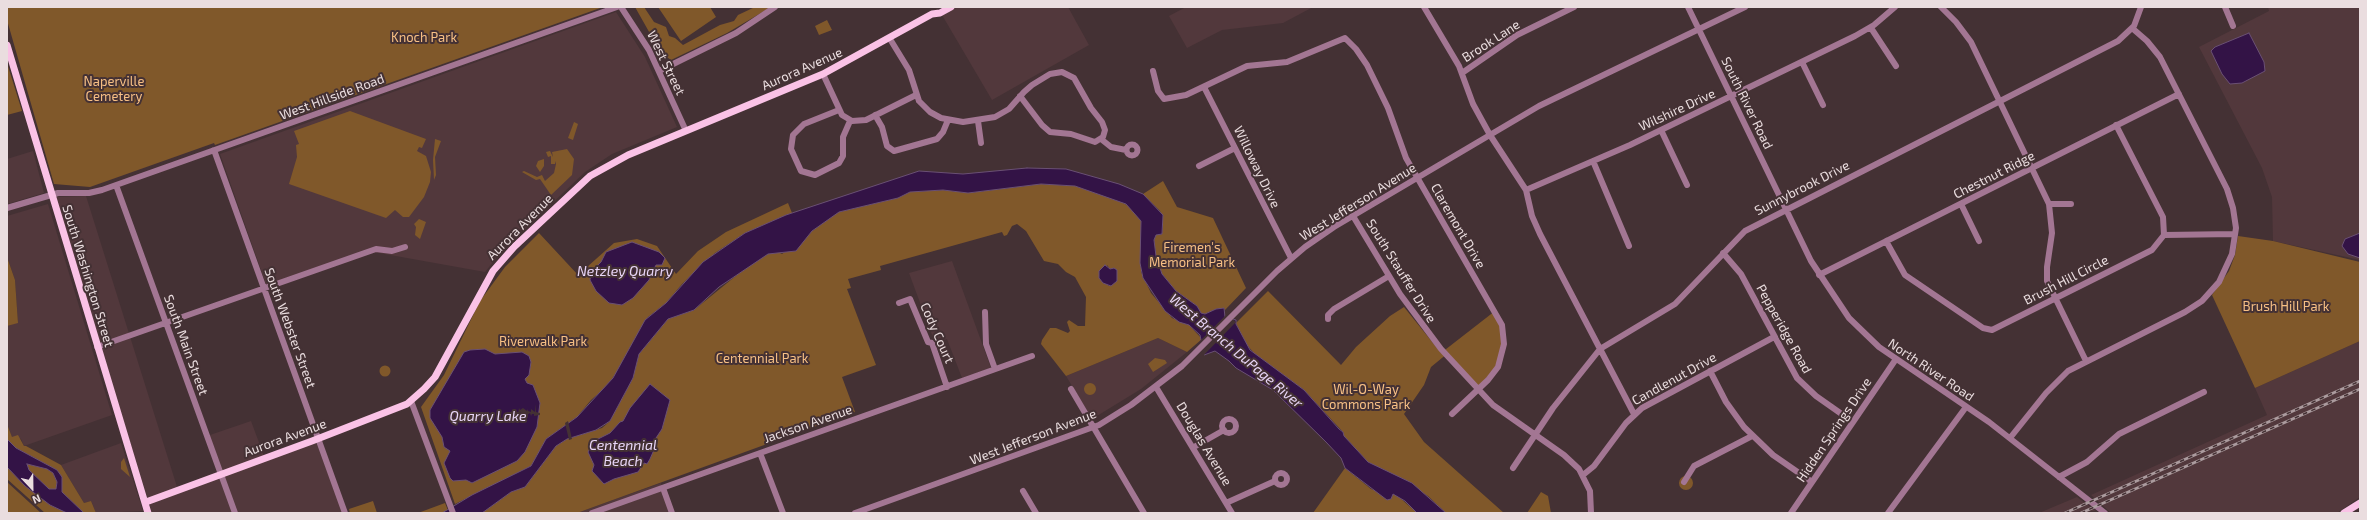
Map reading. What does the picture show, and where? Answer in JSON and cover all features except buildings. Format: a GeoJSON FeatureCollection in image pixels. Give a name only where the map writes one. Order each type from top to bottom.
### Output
{"type":"FeatureCollection","features":[{"type":"Feature","properties":{"kind":"main road","name":"Aurora Avenue"},"geometry":{"type":"LineString","coordinates":[[146,502],[319,439],[389,412],[412,400],[435,377],[493,270],[514,247],[590,176],[616,160],[823,74],[932,14],[937,7]]}},
{"type":"Feature","properties":{"kind":"main road","name":"Aurora Avenue"},"geometry":{"type":"LineString","coordinates":[[932,14],[940,14],[951,7]]}},
{"type":"Feature","properties":{"kind":"main road","name":"South Washington Street"},"geometry":{"type":"LineString","coordinates":[[7,45],[97,347],[146,502],[148,513]]}},
{"type":"Feature","properties":{"kind":"main road"},"geometry":{"type":"LineString","coordinates":[[2344,513],[2360,504]]}},
{"type":"Feature","properties":{"kind":"street","name":"West Hillside Road"},"geometry":{"type":"LineString","coordinates":[[7,208],[51,195],[89,193],[617,7]]}},
{"type":"Feature","properties":{"kind":"street","name":"West Street"},"geometry":{"type":"LineString","coordinates":[[621,7],[640,35],[659,71],[686,131]]}},
{"type":"Feature","properties":{"kind":"street"},"geometry":{"type":"LineString","coordinates":[[659,71],[736,33],[775,7]]}},
{"type":"Feature","properties":{"kind":"street"},"geometry":{"type":"LineString","coordinates":[[1424,7],[1462,73],[1474,104],[1490,135],[1526,190],[1532,216],[1540,234],[1634,414]]}},
{"type":"Feature","properties":{"kind":"street","name":"Brook Lane"},"geometry":{"type":"LineString","coordinates":[[1462,73],[1517,35],[1574,7]]}},
{"type":"Feature","properties":{"kind":"street","name":"South River Road"},"geometry":{"type":"LineString","coordinates":[[1688,7],[1786,209]]}},
{"type":"Feature","properties":{"kind":"street","name":"West Jefferson Avenue"},"geometry":{"type":"LineString","coordinates":[[855,513],[1094,428],[1156,387],[1199,350],[1291,258],[1319,236],[1539,106],[1745,7]]}},
{"type":"Feature","properties":{"kind":"street","name":"Wilshire Drive"},"geometry":{"type":"LineString","coordinates":[[1526,190],[1593,161],[1731,97],[1871,28],[1895,7]]}},
{"type":"Feature","properties":{"kind":"street"},"geometry":{"type":"LineString","coordinates":[[1941,7],[1968,37],[2000,100],[2014,136],[2049,204],[2052,233],[2046,275],[2054,299],[2086,361]]}},
{"type":"Feature","properties":{"kind":"street"},"geometry":{"type":"LineString","coordinates":[[2010,438],[2055,382],[2086,361],[2185,312],[2202,301],[2215,287],[2226,271],[2232,254],[2235,234],[2234,215],[2230,195],[2160,57],[2152,45],[2132,28],[2141,7]]}},
{"type":"Feature","properties":{"kind":"street"},"geometry":{"type":"LineString","coordinates":[[2225,7],[2233,26]]}},
{"type":"Feature","properties":{"kind":"street"},"geometry":{"type":"LineString","coordinates":[[1871,28],[1896,66]]}},
{"type":"Feature","properties":{"kind":"street","name":"Sunnybrook Drive"},"geometry":{"type":"LineString","coordinates":[[1513,468],[1535,435],[1600,349],[1675,304],[1740,235],[1752,226],[2118,41],[2132,28]]}},
{"type":"Feature","properties":{"kind":"street"},"geometry":{"type":"LineString","coordinates":[[890,38],[909,70],[916,95],[930,112],[948,120],[958,122],[978,121],[1001,115],[1020,96],[1040,80],[1057,72],[1065,73],[1074,78],[1091,108],[1104,126],[1101,139]]}},
{"type":"Feature","properties":{"kind":"street","name":"Claremont Drive"},"geometry":{"type":"LineString","coordinates":[[1153,71],[1158,91],[1164,100],[1181,96],[1204,87],[1247,66],[1287,62],[1326,44],[1345,38],[1367,65],[1388,108],[1402,150],[1502,325],[1504,344],[1500,362],[1493,374],[1452,414]]}},
{"type":"Feature","properties":{"kind":"street"},"geometry":{"type":"LineString","coordinates":[[1802,62],[1823,106]]}},
{"type":"Feature","properties":{"kind":"street"},"geometry":{"type":"LineString","coordinates":[[823,74],[839,110],[850,121],[861,121],[916,95]]}},
{"type":"Feature","properties":{"kind":"street","name":"Willoway Drive"},"geometry":{"type":"LineString","coordinates":[[1204,87],[1291,258]]}},
{"type":"Feature","properties":{"kind":"street","name":"Chestnut Ridge"},"geometry":{"type":"LineString","coordinates":[[1819,275],[2179,94]]}},
{"type":"Feature","properties":{"kind":"street"},"geometry":{"type":"LineString","coordinates":[[1020,96],[1042,126],[1050,132],[1071,134],[1094,142],[1101,139]]}},
{"type":"Feature","properties":{"kind":"street"},"geometry":{"type":"LineString","coordinates":[[839,110],[800,127],[792,139],[792,152],[798,168],[807,174],[815,175],[839,163],[843,156],[843,137],[850,121]]}},
{"type":"Feature","properties":{"kind":"street"},"geometry":{"type":"LineString","coordinates":[[875,115],[882,127],[886,146],[894,151],[937,139],[943,132],[948,120]]}},
{"type":"Feature","properties":{"kind":"street"},"geometry":{"type":"LineString","coordinates":[[978,121],[981,143]]}},
{"type":"Feature","properties":{"kind":"street"},"geometry":{"type":"LineString","coordinates":[[2116,125],[2163,217],[2164,235],[2235,234]]}},
{"type":"Feature","properties":{"kind":"street"},"geometry":{"type":"LineString","coordinates":[[1660,130],[1687,185]]}},
{"type":"Feature","properties":{"kind":"street"},"geometry":{"type":"LineString","coordinates":[[1101,139],[1111,147],[1126,150]]}},
{"type":"Feature","properties":{"kind":"street"},"geometry":{"type":"LineString","coordinates":[[1199,166],[1236,148]]}},
{"type":"Feature","properties":{"kind":"street","name":"South Webster Street"},"geometry":{"type":"LineString","coordinates":[[214,150],[345,513]]}},
{"type":"Feature","properties":{"kind":"street"},"geometry":{"type":"LineString","coordinates":[[1593,161],[1629,246]]}},
{"type":"Feature","properties":{"kind":"street","name":"South Main Street"},"geometry":{"type":"LineString","coordinates":[[116,184],[235,513]]}},
{"type":"Feature","properties":{"kind":"street"},"geometry":{"type":"LineString","coordinates":[[1960,204],[1979,241]]}},
{"type":"Feature","properties":{"kind":"street"},"geometry":{"type":"LineString","coordinates":[[2049,204],[2071,204]]}},
{"type":"Feature","properties":{"kind":"street","name":"North River Road"},"geometry":{"type":"LineString","coordinates":[[1786,209],[1819,275],[1846,314],[1862,333],[1896,359],[1966,406],[2010,438],[2105,513]]}},
{"type":"Feature","properties":{"kind":"street","name":"South Stauffer Drive"},"geometry":{"type":"LineString","coordinates":[[1353,216],[1389,276],[1430,336],[1478,390],[1500,410],[1571,460],[1583,475],[1590,491],[1592,513]]}},
{"type":"Feature","properties":{"kind":"street","name":"Brush Hill Circle"},"geometry":{"type":"LineString","coordinates":[[1886,242],[1905,275],[1992,333],[2054,299],[2152,250],[2164,235]]}},
{"type":"Feature","properties":{"kind":"street"},"geometry":{"type":"LineString","coordinates":[[97,347],[376,249],[392,251],[405,247]]}},
{"type":"Feature","properties":{"kind":"street","name":"Pepperidge Road"},"geometry":{"type":"LineString","coordinates":[[1723,253],[1741,274],[1789,366],[1803,384],[1816,396],[1853,422]]}},
{"type":"Feature","properties":{"kind":"street"},"geometry":{"type":"LineString","coordinates":[[1328,319],[1328,315],[1334,309],[1389,276]]}},
{"type":"Feature","properties":{"kind":"street","name":"Cody Court"},"geometry":{"type":"LineString","coordinates":[[899,303],[910,299],[928,342],[932,343],[948,387]]}},
{"type":"Feature","properties":{"kind":"street"},"geometry":{"type":"LineString","coordinates":[[985,312],[986,344],[995,369]]}},
{"type":"Feature","properties":{"kind":"street","name":"Candlenut Drive"},"geometry":{"type":"LineString","coordinates":[[1583,475],[1594,466],[1634,414],[1651,402],[1774,337]]}},
{"type":"Feature","properties":{"kind":"street","name":"Jackson Avenue"},"geometry":{"type":"LineString","coordinates":[[592,513],[1032,356]]}},
{"type":"Feature","properties":{"kind":"street","name":"Hidden Springs Drive"},"geometry":{"type":"LineString","coordinates":[[1791,513],[1896,359]]}},
{"type":"Feature","properties":{"kind":"street"},"geometry":{"type":"LineString","coordinates":[[1710,371],[1733,413],[1752,436],[1773,455],[1812,482]]}},
{"type":"Feature","properties":{"kind":"street","name":"Douglas Avenue"},"geometry":{"type":"LineString","coordinates":[[1156,387],[1194,447],[1232,513]]}},
{"type":"Feature","properties":{"kind":"street"},"geometry":{"type":"LineString","coordinates":[[1071,389],[1144,513]]}},
{"type":"Feature","properties":{"kind":"street"},"geometry":{"type":"LineString","coordinates":[[2060,477],[2087,462],[2119,434],[2204,392]]}},
{"type":"Feature","properties":{"kind":"street"},"geometry":{"type":"LineString","coordinates":[[412,400],[453,513]]}},
{"type":"Feature","properties":{"kind":"street"},"geometry":{"type":"LineString","coordinates":[[1888,513],[1966,406]]}},
{"type":"Feature","properties":{"kind":"street"},"geometry":{"type":"LineString","coordinates":[[1194,447],[1224,430]]}},
{"type":"Feature","properties":{"kind":"street"},"geometry":{"type":"LineString","coordinates":[[1684,482],[1694,466],[1752,436]]}},
{"type":"Feature","properties":{"kind":"street"},"geometry":{"type":"LineString","coordinates":[[760,452],[783,513]]}},
{"type":"Feature","properties":{"kind":"street"},"geometry":{"type":"LineString","coordinates":[[1226,503],[1275,481]]}},
{"type":"Feature","properties":{"kind":"street"},"geometry":{"type":"LineString","coordinates":[[663,488],[672,513]]}},
{"type":"Feature","properties":{"kind":"street"},"geometry":{"type":"LineString","coordinates":[[1024,491],[1036,513]]}},
{"type":"Feature","properties":{"kind":"shaded area"},"geometry":{"type":"Polygon","coordinates":[[[957,7],[1068,7],[1089,45],[992,100],[942,15],[957,7]]]}},
{"type":"Feature","properties":{"kind":"shaded area"},"geometry":{"type":"Polygon","coordinates":[[[1186,7],[1313,7],[1283,23],[1222,30],[1187,48],[1169,16],[1186,7]]]}},
{"type":"Feature","properties":{"kind":"shaded area"},"geometry":{"type":"Polygon","coordinates":[[[2268,7],[2360,7],[2360,260],[2273,241],[2272,197],[2262,168],[2199,47],[2269,11],[2268,7]]]}},
{"type":"Feature","properties":{"kind":"shaded area"},"geometry":{"type":"Polygon","coordinates":[[[616,12],[645,57],[677,127],[612,154],[585,172],[502,251],[485,272],[368,251],[267,287],[220,154],[616,12]]]}},
{"type":"Feature","properties":{"kind":"shaded area"},"geometry":{"type":"Polygon","coordinates":[[[33,151],[44,193],[7,204],[7,159],[33,151]]]}},
{"type":"Feature","properties":{"kind":"shaded area"},"geometry":{"type":"Polygon","coordinates":[[[86,196],[178,490],[222,475],[207,436],[251,421],[264,456],[314,437],[343,513],[152,513],[54,197],[86,196]]]}},
{"type":"Feature","properties":{"kind":"shaded area"},"geometry":{"type":"Polygon","coordinates":[[[48,204],[112,415],[24,446],[21,439],[12,437],[7,424],[7,326],[18,322],[15,280],[7,257],[7,216],[48,204]]]}},
{"type":"Feature","properties":{"kind":"shaded area"},"geometry":{"type":"Polygon","coordinates":[[[952,261],[991,368],[962,378],[947,339],[935,343],[909,273],[952,261]]]}},
{"type":"Feature","properties":{"kind":"shaded area"},"geometry":{"type":"Polygon","coordinates":[[[1158,338],[1187,352],[1141,389],[1092,419],[1066,376],[1158,338]]]}},
{"type":"Feature","properties":{"kind":"shaded area"},"geometry":{"type":"Polygon","coordinates":[[[2360,341],[2360,497],[2337,513],[2111,513],[2091,495],[2267,415],[2255,388],[2360,341]]]}},
{"type":"Feature","properties":{"kind":"shaded area"},"geometry":{"type":"Polygon","coordinates":[[[121,443],[143,511],[96,513],[91,501],[84,503],[61,465],[121,443]]]}},
{"type":"Feature","properties":{"kind":"shaded area"},"geometry":{"type":"Polygon","coordinates":[[[661,483],[671,513],[577,513],[661,483]]]}},
{"type":"Feature","properties":{"kind":"shaded area"},"geometry":{"type":"Polygon","coordinates":[[[2077,497],[2096,511],[2039,513],[2077,497]]]}},
{"type":"Feature","properties":{"kind":"green space","name":"Naperville Cemetery"},"geometry":{"type":"Polygon","coordinates":[[[7,7],[603,7],[215,145],[214,143],[90,187],[54,184],[7,20],[7,7]]]}},
{"type":"Feature","properties":{"kind":"green space"},"geometry":{"type":"Polygon","coordinates":[[[635,7],[644,7],[654,22],[666,27],[669,36],[675,38],[683,45],[720,25],[734,21],[738,15],[755,7],[771,7],[727,33],[671,60],[661,53],[635,7]]]}},
{"type":"Feature","properties":{"kind":"green space"},"geometry":{"type":"Polygon","coordinates":[[[658,7],[710,7],[716,17],[681,41],[658,7]]]}},
{"type":"Feature","properties":{"kind":"green space"},"geometry":{"type":"Polygon","coordinates":[[[827,20],[832,30],[819,35],[815,26],[827,20]]]}},
{"type":"Feature","properties":{"kind":"green space"},"geometry":{"type":"Polygon","coordinates":[[[7,63],[22,111],[7,115],[7,63]]]}},
{"type":"Feature","properties":{"kind":"green space"},"geometry":{"type":"Polygon","coordinates":[[[350,111],[426,139],[422,148],[419,147],[417,151],[426,156],[431,172],[430,182],[424,197],[409,217],[403,217],[395,210],[386,218],[289,184],[297,157],[296,145],[299,144],[294,131],[350,111]]]}},
{"type":"Feature","properties":{"kind":"green space"},"geometry":{"type":"Polygon","coordinates":[[[574,122],[578,124],[573,140],[568,138],[574,122]]]}},
{"type":"Feature","properties":{"kind":"green space"},"geometry":{"type":"Polygon","coordinates":[[[435,139],[441,141],[435,157],[436,175],[434,180],[433,160],[435,139]]]}},
{"type":"Feature","properties":{"kind":"green space"},"geometry":{"type":"Polygon","coordinates":[[[567,149],[574,159],[572,175],[551,195],[540,179],[536,180],[522,172],[524,171],[537,177],[542,175],[545,181],[554,173],[556,164],[555,161],[555,164],[551,164],[551,156],[548,157],[546,152],[550,151],[553,157],[552,152],[567,149]]]}},
{"type":"Feature","properties":{"kind":"green space"},"geometry":{"type":"Polygon","coordinates":[[[544,159],[544,166],[540,172],[536,166],[538,161],[544,159]]]}},
{"type":"Feature","properties":{"kind":"green space","name":"Firemen's Memorial Park"},"geometry":{"type":"Polygon","coordinates":[[[1163,181],[1177,207],[1213,218],[1246,288],[1225,310],[1224,308],[1216,309],[1205,314],[1201,313],[1197,306],[1176,291],[1162,274],[1156,256],[1154,240],[1156,235],[1162,234],[1163,219],[1160,211],[1143,194],[1163,181]]]}},
{"type":"Feature","properties":{"kind":"green space","name":"Centennial Park"},"geometry":{"type":"Polygon","coordinates":[[[1041,184],[1075,186],[1119,200],[1131,208],[1141,221],[1141,272],[1151,293],[1172,318],[1189,325],[1202,339],[1187,352],[1158,338],[1066,376],[1041,344],[1042,340],[1050,328],[1056,328],[1068,333],[1070,331],[1067,322],[1069,320],[1078,326],[1085,326],[1086,297],[1075,277],[1066,272],[1058,264],[1044,261],[1026,231],[1017,224],[1012,226],[1007,235],[1004,236],[1002,232],[880,266],[881,270],[848,279],[851,288],[847,289],[876,365],[842,377],[855,412],[577,513],[482,513],[511,492],[525,487],[556,446],[567,439],[602,428],[610,421],[633,378],[639,354],[668,319],[694,310],[743,270],[768,254],[778,252],[782,254],[839,212],[897,198],[910,192],[943,190],[968,193],[1041,184]],[[1107,265],[1106,283],[1109,286],[1117,276],[1117,270],[1110,269],[1107,265]]]}},
{"type":"Feature","properties":{"kind":"green space","name":"Riverwalk Park"},"geometry":{"type":"Polygon","coordinates":[[[788,203],[792,213],[745,233],[715,253],[682,284],[666,303],[648,317],[622,365],[606,387],[591,400],[577,417],[546,439],[531,466],[455,504],[421,407],[444,375],[480,301],[505,267],[539,233],[578,275],[614,243],[637,239],[657,246],[676,274],[698,251],[726,232],[788,203]]]}},
{"type":"Feature","properties":{"kind":"green space"},"geometry":{"type":"Polygon","coordinates":[[[419,219],[426,222],[420,239],[415,235],[416,227],[414,224],[419,219]]]}},
{"type":"Feature","properties":{"kind":"green space","name":"Brush Hill Park"},"geometry":{"type":"Polygon","coordinates":[[[2238,236],[2273,241],[2360,262],[2360,341],[2255,388],[2212,295],[2229,271],[2235,255],[2238,236]]]}},
{"type":"Feature","properties":{"kind":"green space"},"geometry":{"type":"Polygon","coordinates":[[[7,257],[15,280],[18,323],[7,326],[7,257]]]}},
{"type":"Feature","properties":{"kind":"green space","name":"Wil-O-Way Commons Park"},"geometry":{"type":"Polygon","coordinates":[[[1268,291],[1341,365],[1356,347],[1390,316],[1404,307],[1441,353],[1495,311],[1503,334],[1498,364],[1478,388],[1448,353],[1431,367],[1424,385],[1404,414],[1424,442],[1504,513],[1446,513],[1428,496],[1368,462],[1344,436],[1343,432],[1304,390],[1255,354],[1246,344],[1236,323],[1268,291]]]}},
{"type":"Feature","properties":{"kind":"green space"},"geometry":{"type":"Polygon","coordinates":[[[1155,358],[1165,360],[1167,363],[1153,372],[1148,364],[1155,358]]]}},
{"type":"Feature","properties":{"kind":"green space"},"geometry":{"type":"Polygon","coordinates":[[[385,365],[389,367],[391,371],[389,375],[385,377],[381,375],[379,371],[381,367],[385,365]]]}},
{"type":"Feature","properties":{"kind":"green space"},"geometry":{"type":"Polygon","coordinates":[[[1090,383],[1094,385],[1096,389],[1094,393],[1090,395],[1086,393],[1084,389],[1086,385],[1090,383]]]}},
{"type":"Feature","properties":{"kind":"green space"},"geometry":{"type":"Polygon","coordinates":[[[7,424],[12,437],[18,435],[24,446],[61,465],[84,503],[91,501],[96,513],[84,513],[62,492],[62,483],[57,470],[16,448],[8,441],[7,424]]]}},
{"type":"Feature","properties":{"kind":"green space"},"geometry":{"type":"Polygon","coordinates":[[[124,458],[130,477],[121,469],[121,462],[124,458]]]}},
{"type":"Feature","properties":{"kind":"green space"},"geometry":{"type":"Polygon","coordinates":[[[27,464],[47,469],[53,473],[57,482],[56,489],[49,489],[29,470],[27,464]]]}},
{"type":"Feature","properties":{"kind":"green space"},"geometry":{"type":"Polygon","coordinates":[[[7,467],[25,486],[50,505],[67,513],[45,513],[7,479],[7,467]]]}},
{"type":"Feature","properties":{"kind":"green space"},"geometry":{"type":"Polygon","coordinates":[[[1345,468],[1371,489],[1392,497],[1393,494],[1399,497],[1417,513],[1313,513],[1345,468]]]}},
{"type":"Feature","properties":{"kind":"green space"},"geometry":{"type":"Polygon","coordinates":[[[1683,476],[1689,476],[1693,480],[1693,486],[1689,490],[1683,490],[1679,486],[1679,480],[1683,476]]]}},
{"type":"Feature","properties":{"kind":"green space"},"geometry":{"type":"Polygon","coordinates":[[[7,482],[41,513],[7,513],[7,482]]]}},
{"type":"Feature","properties":{"kind":"green space"},"geometry":{"type":"Polygon","coordinates":[[[1541,492],[1548,496],[1551,513],[1527,513],[1541,492]]]}},
{"type":"Feature","properties":{"kind":"green space"},"geometry":{"type":"Polygon","coordinates":[[[373,501],[377,513],[350,513],[349,509],[373,501]]]}},
{"type":"Feature","properties":{"kind":"green space"},"geometry":{"type":"Polygon","coordinates":[[[445,503],[449,513],[418,513],[445,503]]]}},
{"type":"Feature","properties":{"kind":"water"},"geometry":{"type":"Polygon","coordinates":[[[2249,33],[2264,62],[2265,71],[2242,83],[2230,84],[2222,74],[2211,51],[2215,47],[2249,33]]]}},
{"type":"Feature","properties":{"kind":"water","name":"West Branch DuPage River"},"geometry":{"type":"Polygon","coordinates":[[[1027,168],[1066,169],[1119,184],[1143,194],[1163,215],[1162,234],[1156,235],[1154,240],[1156,256],[1162,274],[1176,291],[1197,306],[1201,313],[1205,314],[1216,309],[1224,308],[1225,317],[1236,320],[1236,324],[1250,350],[1304,390],[1343,432],[1344,436],[1368,462],[1412,483],[1446,513],[1417,513],[1405,501],[1393,494],[1391,499],[1387,500],[1345,468],[1341,458],[1273,390],[1236,368],[1215,351],[1204,355],[1200,335],[1189,325],[1179,322],[1165,311],[1143,278],[1140,263],[1141,221],[1126,204],[1075,186],[1041,184],[968,193],[943,190],[910,192],[898,198],[839,212],[812,231],[796,251],[768,254],[719,287],[694,310],[668,319],[639,354],[633,378],[610,421],[596,430],[567,439],[556,446],[525,487],[511,492],[482,513],[442,513],[472,495],[531,466],[546,439],[577,417],[613,378],[645,320],[666,303],[703,262],[745,233],[786,215],[919,171],[963,174],[1027,168]]]}},
{"type":"Feature","properties":{"kind":"water"},"geometry":{"type":"Polygon","coordinates":[[[2360,233],[2360,258],[2348,254],[2342,246],[2345,239],[2360,233]]]}},
{"type":"Feature","properties":{"kind":"water","name":"Netzley Quarry"},"geometry":{"type":"Polygon","coordinates":[[[632,242],[659,252],[665,258],[662,265],[656,265],[649,280],[633,298],[622,305],[609,303],[596,291],[590,280],[591,272],[601,262],[606,252],[632,242]]]}},
{"type":"Feature","properties":{"kind":"water"},"geometry":{"type":"Polygon","coordinates":[[[1105,265],[1110,269],[1114,268],[1117,270],[1117,281],[1111,286],[1103,283],[1099,278],[1099,271],[1105,265]]]}},
{"type":"Feature","properties":{"kind":"water","name":"Quarry Lake"},"geometry":{"type":"Polygon","coordinates":[[[485,349],[495,354],[522,352],[529,356],[531,362],[529,375],[525,379],[527,383],[533,385],[540,403],[537,427],[525,452],[517,461],[472,483],[466,480],[453,481],[450,478],[444,463],[450,451],[444,447],[442,437],[430,418],[430,410],[464,352],[485,349]]]}},
{"type":"Feature","properties":{"kind":"water","name":"Centennial Beach"},"geometry":{"type":"Polygon","coordinates":[[[650,384],[670,400],[662,429],[654,441],[657,443],[650,459],[647,464],[644,463],[638,472],[614,479],[604,484],[592,471],[594,465],[588,452],[594,441],[610,433],[620,422],[623,421],[630,408],[650,384]]]}},
{"type":"Feature","properties":{"kind":"water"},"geometry":{"type":"Polygon","coordinates":[[[7,439],[16,448],[57,470],[62,477],[62,492],[84,513],[67,513],[50,505],[25,486],[7,467],[7,439]],[[27,464],[29,470],[49,489],[56,489],[57,482],[53,473],[47,469],[27,464]]]}},
{"type":"Feature","properties":{"kind":"pier"},"geometry":{"type":"Polygon","coordinates":[[[1227,314],[1236,322],[1203,356],[1199,348],[1200,341],[1227,314]]]}},
{"type":"Feature","properties":{"kind":"pier"},"geometry":{"type":"Polygon","coordinates":[[[536,404],[536,412],[540,413],[540,415],[534,416],[534,414],[532,414],[531,416],[530,413],[527,415],[520,412],[518,414],[519,408],[520,410],[523,408],[527,411],[528,409],[528,411],[531,412],[531,409],[535,412],[536,404]]]}},
{"type":"Feature","properties":{"kind":"pier"},"geometry":{"type":"Polygon","coordinates":[[[568,421],[572,439],[569,440],[565,423],[568,421]]]}},
{"type":"Feature","properties":{"kind":"railway"},"geometry":{"type":"LineString","coordinates":[[2065,513],[2360,381]]}},
{"type":"Feature","properties":{"kind":"railway"},"geometry":{"type":"LineString","coordinates":[[2081,513],[2360,389]]}},
{"type":"Feature","properties":{"kind":"park label","name":"Knoch Park"},"geometry":{"type":"Point","coordinates":[424,38]}}]}
